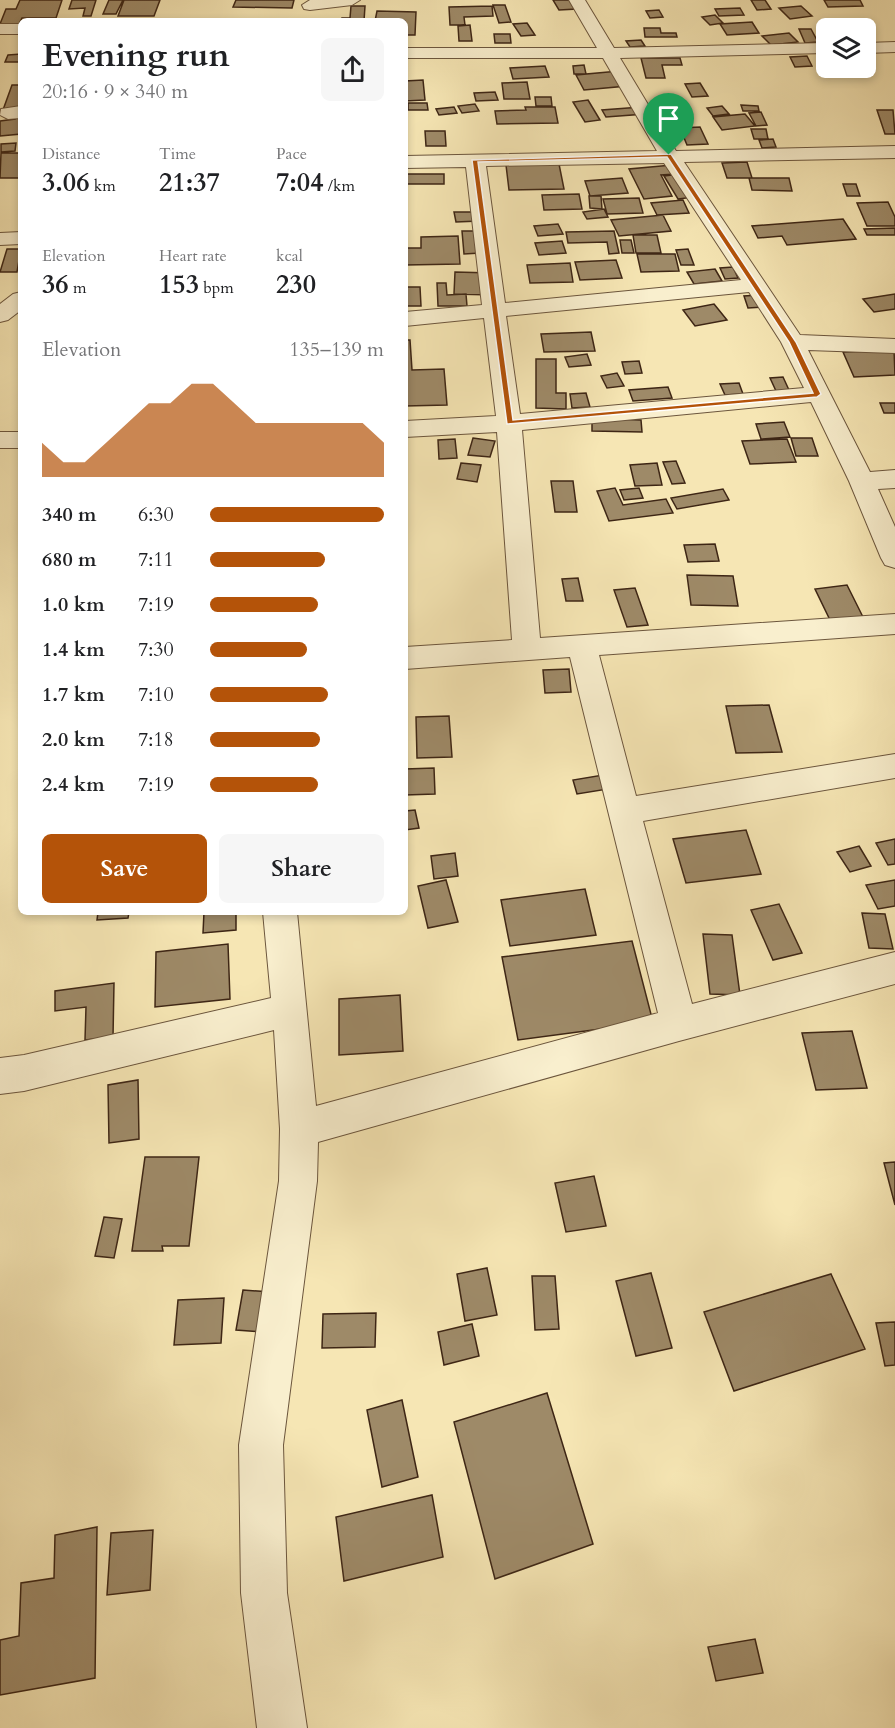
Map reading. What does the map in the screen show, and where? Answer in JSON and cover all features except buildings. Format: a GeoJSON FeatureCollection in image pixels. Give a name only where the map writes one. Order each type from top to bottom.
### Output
{"type":"FeatureCollection","features":[{"type":"Feature","properties":{"kind":"street"},"geometry":{"type":"LineString","coordinates":[[304,18],[311,2],[352,0]]}},
{"type":"Feature","properties":{"kind":"street"},"geometry":{"type":"LineString","coordinates":[[576,0],[669,155],[793,342],[862,481],[895,558]]}},
{"type":"Feature","properties":{"kind":"street"},"geometry":{"type":"LineString","coordinates":[[0,29],[18,29]]}},
{"type":"Feature","properties":{"kind":"street"},"geometry":{"type":"LineString","coordinates":[[876,48],[895,47]]}},
{"type":"Feature","properties":{"kind":"street"},"geometry":{"type":"LineString","coordinates":[[408,53],[608,53],[816,48]]}},
{"type":"Feature","properties":{"kind":"street"},"geometry":{"type":"LineString","coordinates":[[408,162],[895,152]]}},
{"type":"Feature","properties":{"kind":"street"},"geometry":{"type":"LineString","coordinates":[[475,160],[509,423],[527,651]]}},
{"type":"Feature","properties":{"kind":"street"},"geometry":{"type":"LineString","coordinates":[[0,239],[18,238]]}},
{"type":"Feature","properties":{"kind":"street"},"geometry":{"type":"LineString","coordinates":[[408,319],[757,285]]}},
{"type":"Feature","properties":{"kind":"street"},"geometry":{"type":"LineString","coordinates":[[0,315],[18,301]]}},
{"type":"Feature","properties":{"kind":"street"},"geometry":{"type":"LineString","coordinates":[[793,342],[895,346]]}},
{"type":"Feature","properties":{"kind":"street"},"geometry":{"type":"LineString","coordinates":[[408,429],[509,423],[817,394]]}},
{"type":"Feature","properties":{"kind":"street"},"geometry":{"type":"LineString","coordinates":[[0,440],[18,440]]}},
{"type":"Feature","properties":{"kind":"street"},"geometry":{"type":"LineString","coordinates":[[862,481],[895,479]]}},
{"type":"Feature","properties":{"kind":"street"},"geometry":{"type":"LineString","coordinates":[[408,658],[895,624]]}},
{"type":"Feature","properties":{"kind":"street"},"geometry":{"type":"LineString","coordinates":[[582,647],[679,1024]]}},
{"type":"Feature","properties":{"kind":"street"},"geometry":{"type":"LineString","coordinates":[[623,811],[895,766]]}},
{"type":"Feature","properties":{"kind":"street"},"geometry":{"type":"LineString","coordinates":[[280,915],[299,1130],[298,1181],[261,1445],[264,1593],[282,1728]]}},
{"type":"Feature","properties":{"kind":"street"},"geometry":{"type":"LineString","coordinates":[[299,1130],[679,1024],[895,968]]}},
{"type":"Feature","properties":{"kind":"street"},"geometry":{"type":"LineString","coordinates":[[0,1076],[24,1073],[289,1010]]}},
{"type":"Feature","properties":{"kind":"route"},"geometry":{"type":"LineString","coordinates":[[669,155],[793,342],[817,394],[509,423],[475,160],[669,155]]}}]}
